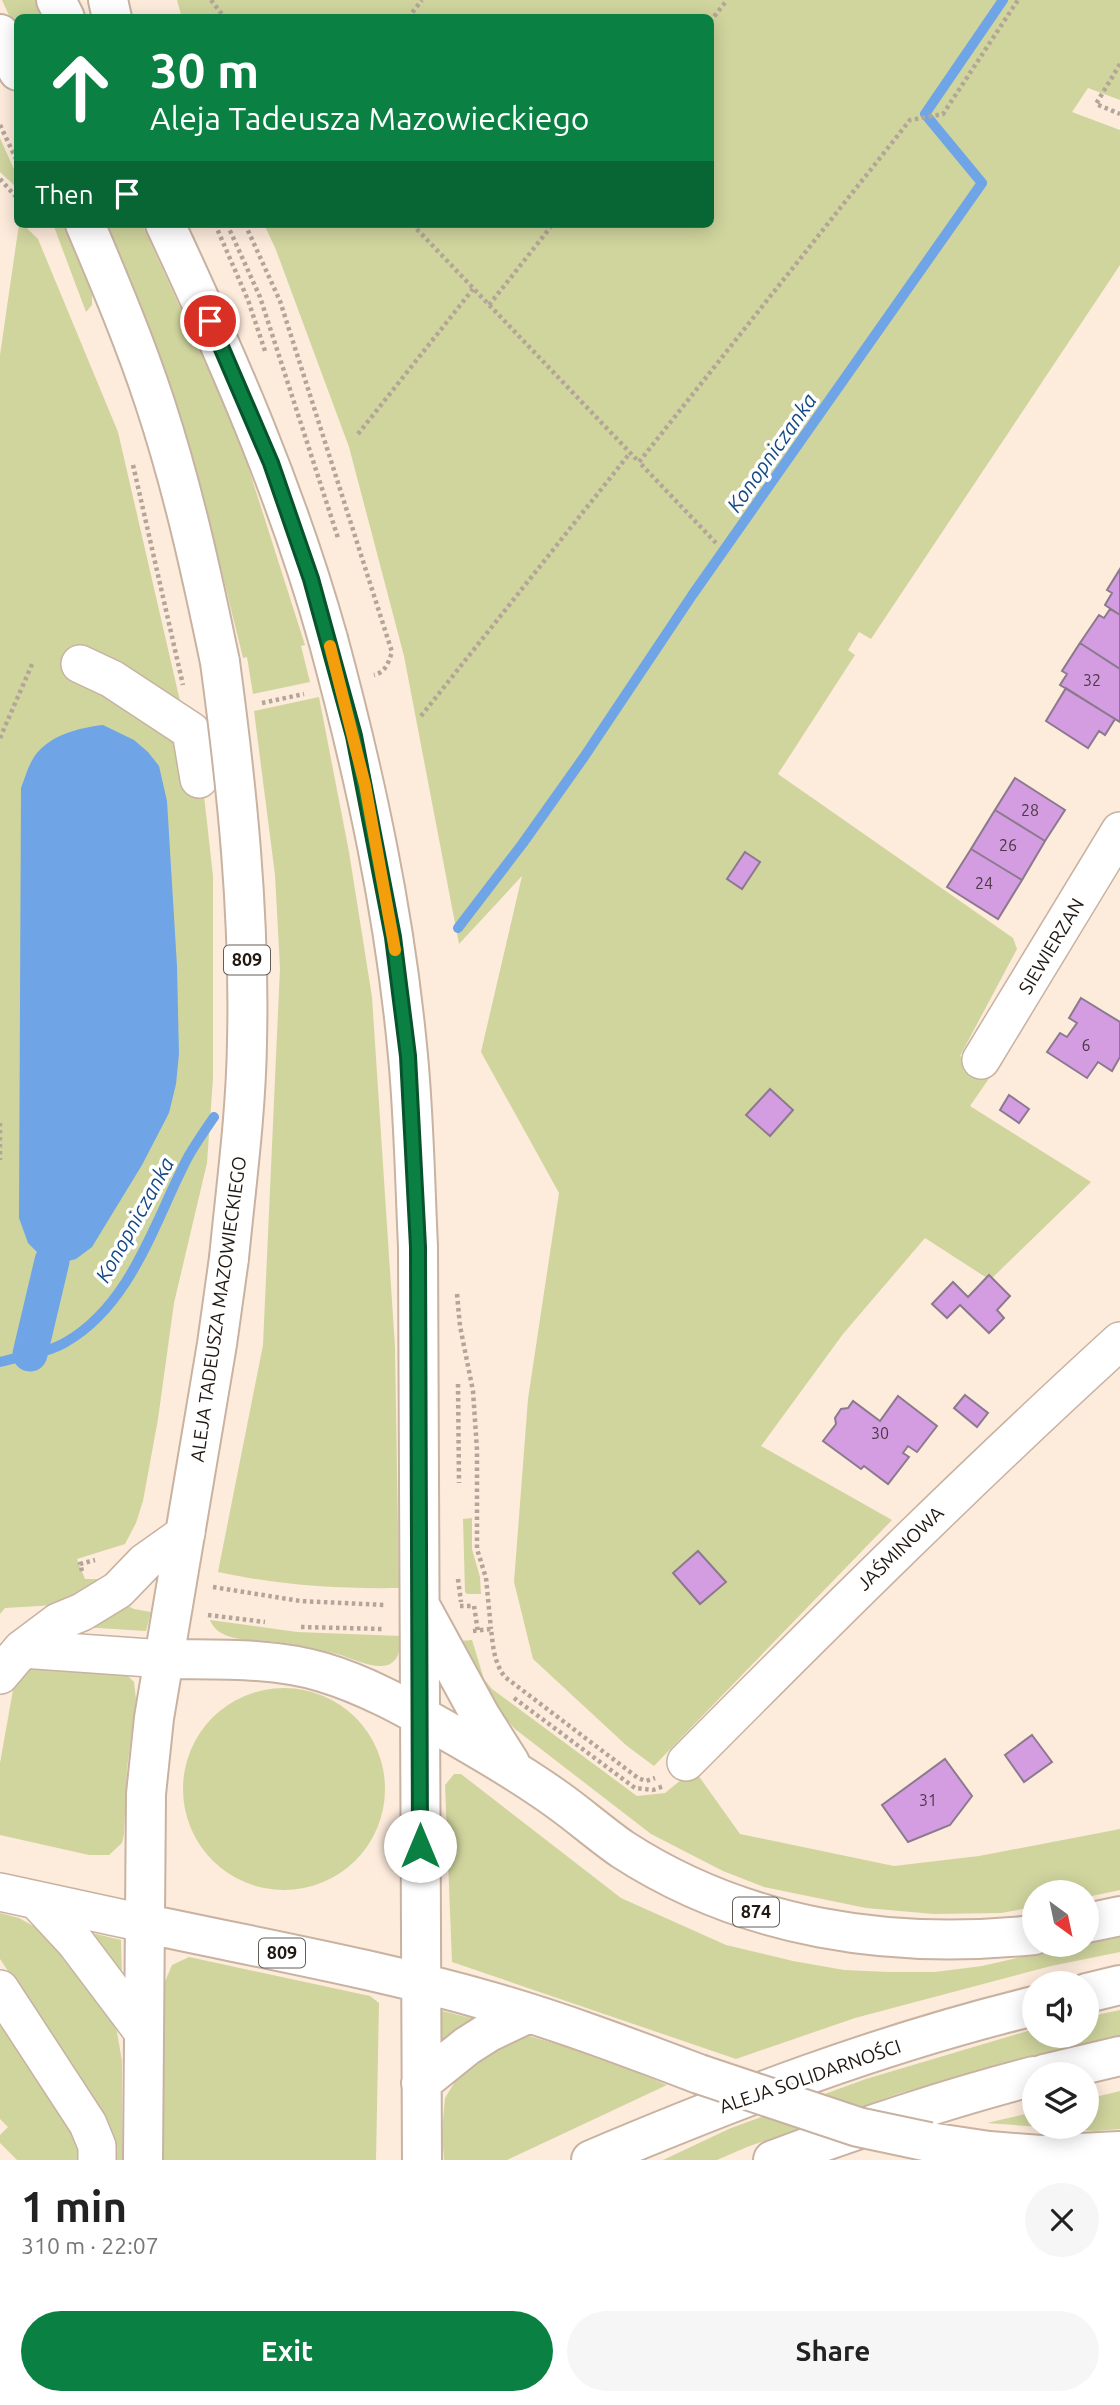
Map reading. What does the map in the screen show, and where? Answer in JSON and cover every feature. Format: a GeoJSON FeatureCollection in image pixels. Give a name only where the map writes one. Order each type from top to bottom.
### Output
{"type":"FeatureCollection","features":[{"type":"Feature","properties":{"kind":"main road"},"geometry":{"type":"LineString","coordinates":[[0,34],[14,63]]}},
{"type":"Feature","properties":{"kind":"main road","name":"ALEJA TADEUSZA MAZOWIECKIEGO"},"geometry":{"type":"LineString","coordinates":[[87,228],[156,404],[195,545],[220,662],[234,761],[245,876],[247,1041],[243,1121],[226,1282],[164,1659]]}},
{"type":"Feature","properties":{"kind":"main road"},"geometry":{"type":"LineString","coordinates":[[167,228],[271,463],[311,579],[365,785],[393,937],[408,1056],[418,1247],[422,2160]]}},
{"type":"Feature","properties":{"kind":"main road","name":"874"},"geometry":{"type":"LineString","coordinates":[[420,1606],[481,1717],[516,1770]]}},
{"type":"Feature","properties":{"kind":"main road"},"geometry":{"type":"LineString","coordinates":[[164,1659],[268,1662],[297,1666],[342,1679],[419,1716]]}},
{"type":"Feature","properties":{"kind":"main road","name":"809"},"geometry":{"type":"LineString","coordinates":[[143,2160],[146,1794],[154,1718],[164,1659]]}},
{"type":"Feature","properties":{"kind":"main road","name":"874"},"geometry":{"type":"LineString","coordinates":[[419,1716],[516,1770],[621,1848],[650,1866],[727,1903],[801,1925],[874,1936],[957,1941],[1022,1936]]}},
{"type":"Feature","properties":{"kind":"main road"},"geometry":{"type":"LineString","coordinates":[[1099,1920],[1120,1916]]}},
{"type":"Feature","properties":{"kind":"main road","name":"809"},"geometry":{"type":"LineString","coordinates":[[143,1923],[421,1983]]}},
{"type":"Feature","properties":{"kind":"main road"},"geometry":{"type":"LineString","coordinates":[[421,1983],[529,2013],[858,2127],[989,2151],[1041,2155],[1120,2151]]}},
{"type":"Feature","properties":{"kind":"main road"},"geometry":{"type":"LineString","coordinates":[[1099,1990],[1120,1985]]}},
{"type":"Feature","properties":{"kind":"main road","name":"ALEJA SOLIDARNOŚCI"},"geometry":{"type":"LineString","coordinates":[[591,2160],[820,2069],[959,2025],[1022,2009]]}},
{"type":"Feature","properties":{"kind":"main road"},"geometry":{"type":"LineString","coordinates":[[421,2083],[467,2046],[529,2013]]}},
{"type":"Feature","properties":{"kind":"main road"},"geometry":{"type":"LineString","coordinates":[[1095,2062],[1120,2056]]}},
{"type":"Feature","properties":{"kind":"main road"},"geometry":{"type":"LineString","coordinates":[[773,2160],[942,2101],[1022,2079]]}},
{"type":"Feature","properties":{"kind":"street"},"geometry":{"type":"LineString","coordinates":[[80,664],[112,679],[191,730],[199,779]]}},
{"type":"Feature","properties":{"kind":"street","name":"SIEWIERZAN"},"geometry":{"type":"LineString","coordinates":[[981,1060],[1120,831]]}},
{"type":"Feature","properties":{"kind":"street","name":"JAŚMINOWA"},"geometry":{"type":"LineString","coordinates":[[687,1762],[848,1598],[1022,1430],[1120,1342]]}},
{"type":"Feature","properties":{"kind":"street"},"geometry":{"type":"LineString","coordinates":[[11,1662],[58,1622],[104,1600],[118,1590],[158,1552],[186,1533]]}},
{"type":"Feature","properties":{"kind":"street"},"geometry":{"type":"LineString","coordinates":[[11,1662],[164,1659]]}},
{"type":"Feature","properties":{"kind":"street"},"geometry":{"type":"LineString","coordinates":[[0,1892],[143,1923]]}},
{"type":"Feature","properties":{"kind":"street"},"geometry":{"type":"LineString","coordinates":[[37,1901],[76,1943],[143,2032]]}},
{"type":"Feature","properties":{"kind":"street"},"geometry":{"type":"LineString","coordinates":[[0,1989],[88,2124],[97,2146],[97,2160]]}},
{"type":"Feature","properties":{"kind":"path"},"geometry":{"type":"LineString","coordinates":[[211,0],[222,14]]}},
{"type":"Feature","properties":{"kind":"path"},"geometry":{"type":"LineString","coordinates":[[411,14],[422,0]]}},
{"type":"Feature","properties":{"kind":"path"},"geometry":{"type":"LineString","coordinates":[[714,17],[727,0]]}},
{"type":"Feature","properties":{"kind":"path"},"geometry":{"type":"LineString","coordinates":[[639,462],[910,120],[943,114],[1018,0]]}},
{"type":"Feature","properties":{"kind":"path"},"geometry":{"type":"LineString","coordinates":[[1120,64],[1096,104],[1120,114]]}},
{"type":"Feature","properties":{"kind":"path"},"geometry":{"type":"LineString","coordinates":[[0,125],[14,155]]}},
{"type":"Feature","properties":{"kind":"path"},"geometry":{"type":"LineString","coordinates":[[0,179],[14,195]]}},
{"type":"Feature","properties":{"kind":"path"},"geometry":{"type":"LineString","coordinates":[[230,228],[260,298],[340,544]]}},
{"type":"Feature","properties":{"kind":"path"},"geometry":{"type":"LineString","coordinates":[[247,228],[281,300],[392,652],[387,666],[380,673],[367,677]]}},
{"type":"Feature","properties":{"kind":"path"},"geometry":{"type":"LineString","coordinates":[[416,228],[716,543]]}},
{"type":"Feature","properties":{"kind":"path"},"geometry":{"type":"LineString","coordinates":[[489,305],[550,228]]}},
{"type":"Feature","properties":{"kind":"path"},"geometry":{"type":"LineString","coordinates":[[358,434],[473,289]]}},
{"type":"Feature","properties":{"kind":"path"},"geometry":{"type":"LineString","coordinates":[[421,716],[631,453]]}},
{"type":"Feature","properties":{"kind":"path"},"geometry":{"type":"LineString","coordinates":[[132,463],[184,687],[190,694]]}},
{"type":"Feature","properties":{"kind":"path"},"geometry":{"type":"LineString","coordinates":[[0,738],[33,662]]}},
{"type":"Feature","properties":{"kind":"path"},"geometry":{"type":"LineString","coordinates":[[253,704],[317,692]]}},
{"type":"Feature","properties":{"kind":"path"},"geometry":{"type":"LineString","coordinates":[[0,1123],[0,1160]]}},
{"type":"Feature","properties":{"kind":"path"},"geometry":{"type":"LineString","coordinates":[[457,1286],[460,1326],[473,1391],[477,1450],[477,1549],[486,1578],[491,1629]]}},
{"type":"Feature","properties":{"kind":"path"},"geometry":{"type":"LineString","coordinates":[[84,1574],[80,1564],[112,1559],[134,1574]]}},
{"type":"Feature","properties":{"kind":"path"},"geometry":{"type":"LineString","coordinates":[[177,1583],[300,1601],[474,1606],[481,1642]]}},
{"type":"Feature","properties":{"kind":"path"},"geometry":{"type":"LineString","coordinates":[[514,1697],[630,1784]]}},
{"type":"Feature","properties":{"kind":"green space"},"geometry":{"type":"Polygon","coordinates":[[[2,0],[36,0],[43,14],[14,14],[14,26],[2,0]]]}},
{"type":"Feature","properties":{"kind":"green space"},"geometry":{"type":"Polygon","coordinates":[[[177,0],[1120,0],[1120,100],[1088,88],[1072,112],[1120,130],[1120,265],[871,639],[859,632],[848,650],[855,655],[778,774],[1013,938],[1017,949],[960,1056],[990,1077],[970,1106],[1091,1182],[990,1280],[925,1238],[843,1334],[761,1446],[892,1520],[654,1766],[627,1746],[533,1659],[514,1582],[528,1399],[559,1193],[481,1052],[522,876],[459,944],[404,656],[349,447],[266,228],[714,228],[714,14],[181,14],[177,0]]]}},
{"type":"Feature","properties":{"kind":"green space"},"geometry":{"type":"Polygon","coordinates":[[[0,138],[14,169],[14,185],[0,172],[0,138]]]}},
{"type":"Feature","properties":{"kind":"green space"},"geometry":{"type":"Polygon","coordinates":[[[18,228],[27,228],[38,239],[118,432],[180,701],[195,715],[213,876],[213,1078],[207,1163],[174,1303],[158,1419],[143,1501],[136,1523],[125,1544],[77,1559],[85,1579],[98,1579],[104,1584],[56,1605],[5,1608],[0,1614],[0,355],[18,228]]]}},
{"type":"Feature","properties":{"kind":"green space"},"geometry":{"type":"Polygon","coordinates":[[[54,228],[68,228],[92,287],[92,305],[86,312],[54,228]]]}},
{"type":"Feature","properties":{"kind":"green space"},"geometry":{"type":"Polygon","coordinates":[[[104,228],[144,228],[238,435],[305,645],[301,646],[310,682],[253,694],[247,657],[243,658],[185,438],[104,228]]]}},
{"type":"Feature","properties":{"kind":"green space"},"geometry":{"type":"Polygon","coordinates":[[[319,697],[349,852],[372,997],[395,1347],[399,1588],[308,1585],[218,1572],[263,1345],[280,968],[275,875],[254,711],[319,697]]]}},
{"type":"Feature","properties":{"kind":"green space"},"geometry":{"type":"Polygon","coordinates":[[[472,1518],[472,1549],[480,1577],[481,1594],[465,1592],[463,1519],[472,1518]]]}},
{"type":"Feature","properties":{"kind":"green space"},"geometry":{"type":"Polygon","coordinates":[[[120,1602],[134,1609],[151,1612],[146,1631],[81,1627],[120,1602]]]}},
{"type":"Feature","properties":{"kind":"green space"},"geometry":{"type":"Polygon","coordinates":[[[210,1620],[297,1632],[401,1636],[395,1660],[378,1666],[300,1646],[230,1637],[215,1628],[210,1620]]]}},
{"type":"Feature","properties":{"kind":"green space"},"geometry":{"type":"Polygon","coordinates":[[[472,1640],[484,1679],[492,1689],[637,1796],[665,1793],[682,1779],[698,1775],[740,1834],[894,1866],[979,1856],[1120,1829],[1120,1890],[1099,1894],[1099,1880],[1022,1880],[1022,1909],[1001,1913],[934,1914],[866,1908],[764,1887],[723,1871],[651,1834],[515,1729],[478,1688],[460,1641],[472,1640]]]}},
{"type":"Feature","properties":{"kind":"green space"},"geometry":{"type":"Polygon","coordinates":[[[27,1663],[126,1674],[134,1682],[136,1699],[127,1769],[124,1834],[122,1843],[109,1855],[89,1855],[0,1835],[0,1763],[13,1690],[27,1663]]]}},
{"type":"Feature","properties":{"kind":"green space"},"geometry":{"type":"Polygon","coordinates":[[[284,1688],[323,1696],[340,1705],[355,1718],[368,1733],[377,1750],[385,1789],[377,1828],[368,1845],[355,1860],[340,1873],[323,1882],[284,1890],[245,1882],[228,1873],[213,1860],[200,1845],[191,1828],[183,1789],[191,1750],[200,1733],[213,1718],[228,1705],[245,1696],[284,1688]]]}},
{"type":"Feature","properties":{"kind":"green space"},"geometry":{"type":"Polygon","coordinates":[[[454,1774],[461,1774],[621,1898],[726,1945],[844,1970],[888,1972],[935,1972],[982,1966],[1022,1957],[1095,1957],[1022,1971],[1022,1974],[855,2018],[736,2059],[452,1962],[445,1785],[454,1774]]]}},
{"type":"Feature","properties":{"kind":"green space"},"geometry":{"type":"Polygon","coordinates":[[[0,1913],[19,1918],[55,1938],[107,2005],[117,2032],[122,2061],[122,2160],[110,2160],[40,2019],[0,1959],[0,1913]]]}},
{"type":"Feature","properties":{"kind":"green space"},"geometry":{"type":"Polygon","coordinates":[[[84,1931],[121,1940],[122,1978],[84,1931]]]}},
{"type":"Feature","properties":{"kind":"green space"},"geometry":{"type":"Polygon","coordinates":[[[1120,1935],[1120,1952],[1099,1956],[1099,1939],[1120,1935]]]}},
{"type":"Feature","properties":{"kind":"green space"},"geometry":{"type":"Polygon","coordinates":[[[189,1957],[370,1996],[379,2003],[376,2160],[162,2160],[164,1984],[172,1965],[189,1957]]]}},
{"type":"Feature","properties":{"kind":"green space"},"geometry":{"type":"Polygon","coordinates":[[[1120,2010],[1120,2036],[1099,2041],[1099,2014],[1120,2010]]]}},
{"type":"Feature","properties":{"kind":"green space"},"geometry":{"type":"Polygon","coordinates":[[[441,2012],[475,2019],[441,2046],[441,2012]]]}},
{"type":"Feature","properties":{"kind":"green space"},"geometry":{"type":"Polygon","coordinates":[[[0,2016],[84,2150],[85,2160],[17,2160],[0,2143],[0,2135],[8,2127],[0,2119],[0,2016]]]}},
{"type":"Feature","properties":{"kind":"green space"},"geometry":{"type":"Polygon","coordinates":[[[1022,2033],[1022,2048],[1074,2048],[900,2093],[717,2160],[663,2160],[731,2128],[866,2079],[1022,2033]]]}},
{"type":"Feature","properties":{"kind":"green space"},"geometry":{"type":"Polygon","coordinates":[[[529,2036],[601,2057],[667,2085],[507,2160],[444,2160],[442,2132],[445,2098],[464,2067],[490,2047],[529,2036]]]}},
{"type":"Feature","properties":{"kind":"green space"},"geometry":{"type":"Polygon","coordinates":[[[1120,2091],[1120,2129],[1099,2131],[1099,2096],[1120,2091]]]}},
{"type":"Feature","properties":{"kind":"green space"},"geometry":{"type":"Polygon","coordinates":[[[1022,2115],[1022,2126],[987,2123],[1022,2115]]]}},
{"type":"Feature","properties":{"kind":"water"},"geometry":{"type":"Polygon","coordinates":[[[103,725],[134,740],[159,766],[167,801],[177,966],[179,1054],[169,1113],[142,1165],[92,1247],[76,1259],[61,1263],[43,1258],[28,1243],[19,1218],[21,788],[40,749],[56,738],[74,731],[103,725]]]}},
{"type":"Feature","properties":{"kind":"building"},"geometry":{"type":"Polygon","coordinates":[[[1120,569],[1120,615],[1105,605],[1112,593],[1107,590],[1120,569]]]}},
{"type":"Feature","properties":{"kind":"building"},"geometry":{"type":"Polygon","coordinates":[[[1110,609],[1120,615],[1120,669],[1080,643],[1099,615],[1104,618],[1110,609]]]}},
{"type":"Feature","properties":{"kind":"building"},"geometry":{"type":"Polygon","coordinates":[[[1080,643],[1120,669],[1120,722],[1060,685],[1067,674],[1062,671],[1080,643]]]}},
{"type":"Feature","properties":{"kind":"building"},"geometry":{"type":"Polygon","coordinates":[[[1066,688],[1115,719],[1105,735],[1099,731],[1088,748],[1046,721],[1066,688]]]}},
{"type":"Feature","properties":{"kind":"building"},"geometry":{"type":"Polygon","coordinates":[[[1015,778],[1065,810],[1045,841],[995,810],[1015,778]]]}},
{"type":"Feature","properties":{"kind":"building"},"geometry":{"type":"Polygon","coordinates":[[[995,810],[1045,841],[1022,880],[971,849],[995,810]]]}},
{"type":"Feature","properties":{"kind":"building"},"geometry":{"type":"Polygon","coordinates":[[[971,849],[1022,880],[998,919],[947,887],[971,849]]]}},
{"type":"Feature","properties":{"kind":"building"},"geometry":{"type":"Polygon","coordinates":[[[745,852],[760,862],[742,889],[727,879],[745,852]]]}},
{"type":"Feature","properties":{"kind":"building"},"geometry":{"type":"Polygon","coordinates":[[[1081,998],[1120,1022],[1120,1057],[1112,1071],[1098,1062],[1087,1078],[1047,1052],[1060,1033],[1067,1037],[1077,1023],[1069,1018],[1081,998]]]}},
{"type":"Feature","properties":{"kind":"building"},"geometry":{"type":"Polygon","coordinates":[[[770,1089],[793,1110],[770,1136],[746,1115],[770,1089]]]}},
{"type":"Feature","properties":{"kind":"building"},"geometry":{"type":"Polygon","coordinates":[[[1009,1095],[1029,1109],[1019,1123],[1000,1110],[1009,1095]]]}},
{"type":"Feature","properties":{"kind":"building"},"geometry":{"type":"Polygon","coordinates":[[[989,1275],[1010,1296],[997,1310],[1004,1318],[989,1333],[960,1305],[947,1318],[932,1304],[953,1282],[968,1297],[989,1275]]]}},
{"type":"Feature","properties":{"kind":"building"},"geometry":{"type":"Polygon","coordinates":[[[965,1395],[988,1413],[977,1427],[954,1408],[965,1395]]]}},
{"type":"Feature","properties":{"kind":"building"},"geometry":{"type":"Polygon","coordinates":[[[898,1396],[937,1426],[917,1452],[908,1446],[903,1453],[909,1457],[888,1484],[864,1466],[861,1469],[823,1441],[836,1424],[835,1418],[841,1409],[848,1408],[853,1401],[880,1421],[898,1396]]]}},
{"type":"Feature","properties":{"kind":"building"},"geometry":{"type":"Polygon","coordinates":[[[698,1551],[726,1582],[700,1604],[673,1573],[698,1551]]]}},
{"type":"Feature","properties":{"kind":"building"},"geometry":{"type":"Polygon","coordinates":[[[1032,1735],[1052,1762],[1024,1782],[1005,1755],[1032,1735]]]}},
{"type":"Feature","properties":{"kind":"building"},"geometry":{"type":"Polygon","coordinates":[[[945,1759],[972,1796],[950,1825],[908,1842],[882,1805],[945,1759]]]}},
{"type":"Feature","properties":{"kind":"waterway","name":"Konopniczanka"},"geometry":{"type":"LineString","coordinates":[[458,928],[584,757],[693,594],[982,183],[925,114],[1003,0]]}},
{"type":"Feature","properties":{"kind":"waterway","name":"Konopniczanka"},"geometry":{"type":"LineString","coordinates":[[0,1362],[59,1346],[89,1326],[108,1306],[139,1259],[188,1157],[214,1117]]}},
{"type":"Feature","properties":{"kind":"waterway"},"geometry":{"type":"LineString","coordinates":[[30,1354],[52,1261]]}},
{"type":"Feature","properties":{"kind":"slow traffic"},"geometry":{"type":"LineString","coordinates":[[330,646],[365,785],[395,950]]}},
{"type":"Feature","properties":{"kind":"route"},"geometry":{"type":"LineString","coordinates":[[210,321],[271,463],[311,579],[354,736],[393,937],[408,1056],[418,1247],[420,1846]]}}]}
